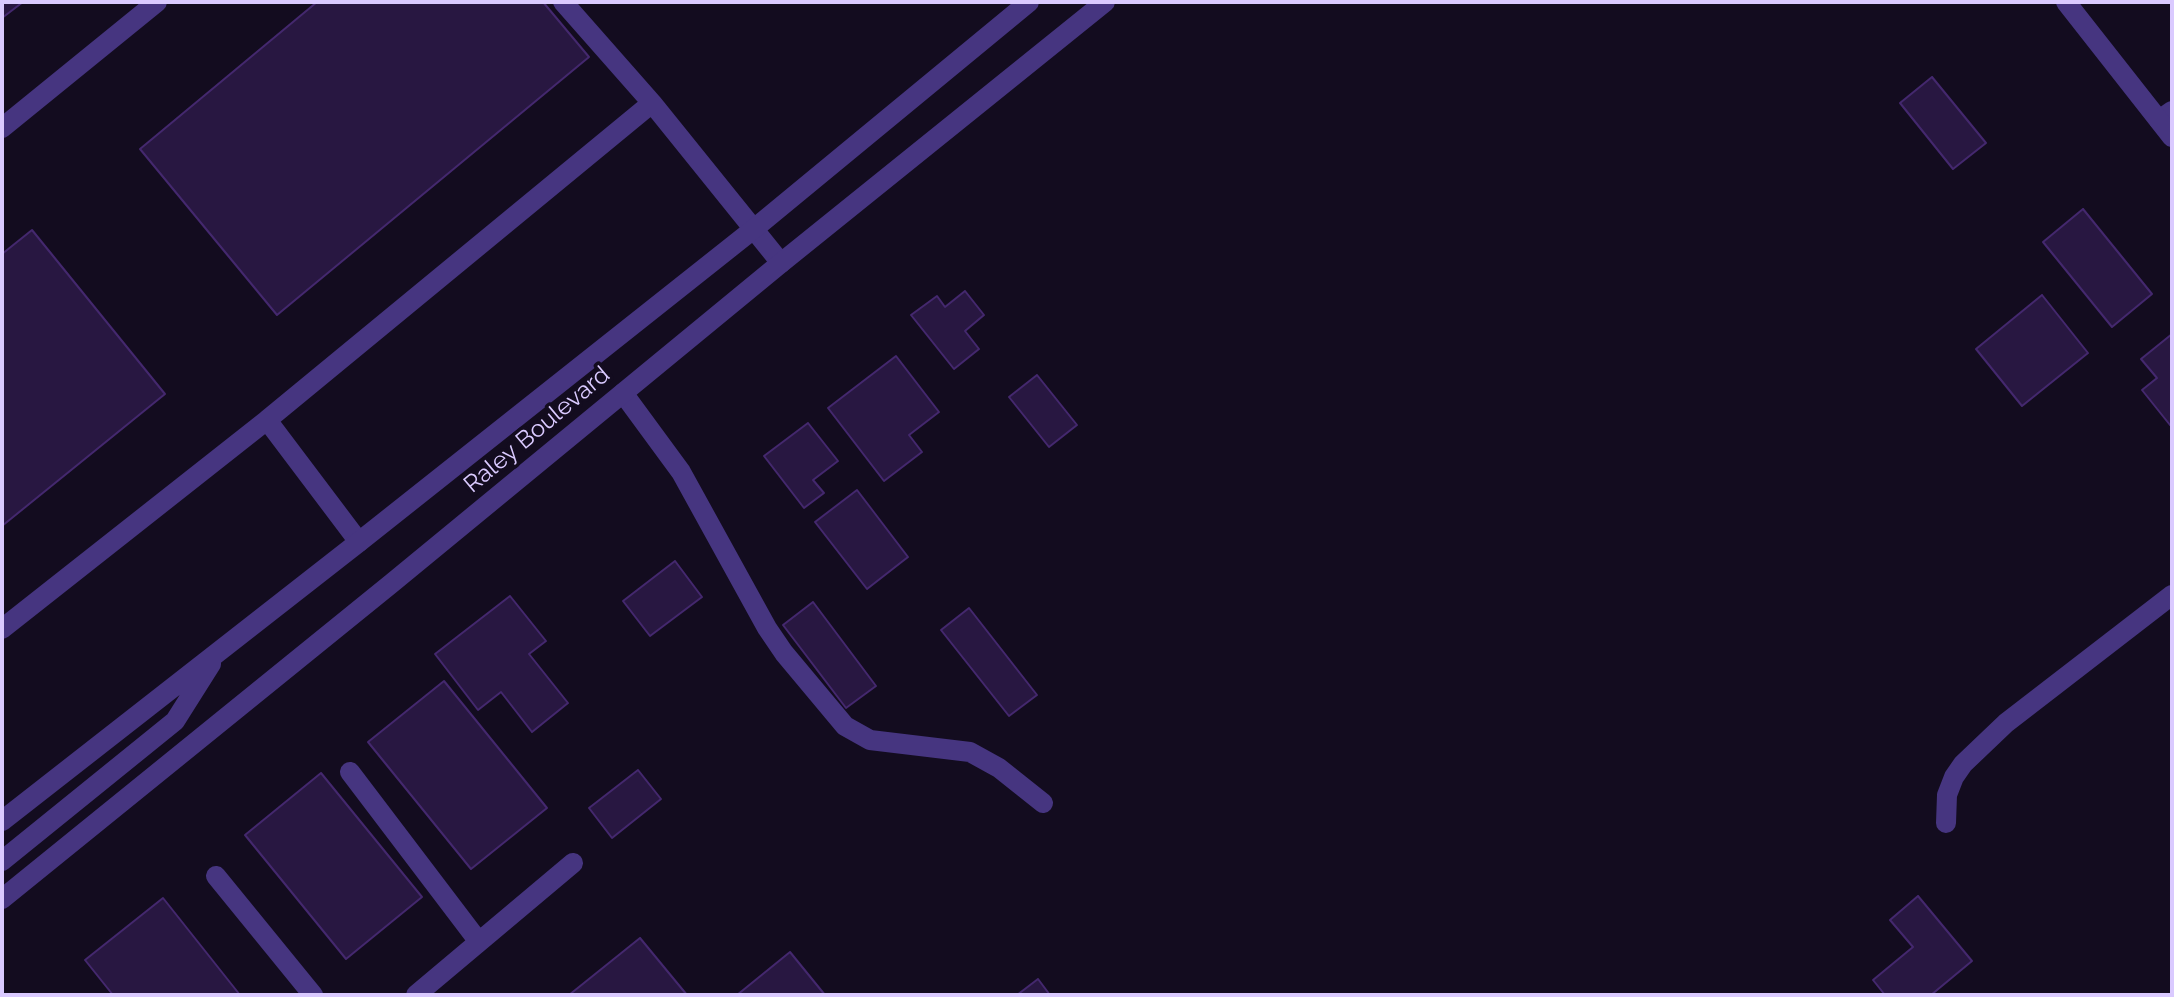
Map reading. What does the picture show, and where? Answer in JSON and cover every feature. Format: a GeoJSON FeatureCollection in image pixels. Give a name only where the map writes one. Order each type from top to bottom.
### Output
{"type":"FeatureCollection","features":[{"type":"Feature","properties":{"kind":"street"},"geometry":{"type":"LineString","coordinates":[[2,128],[157,2]]}},
{"type":"Feature","properties":{"kind":"street"},"geometry":{"type":"LineString","coordinates":[[563,2],[652,103],[781,263]]}},
{"type":"Feature","properties":{"kind":"street","name":"Raley Boulevard"},"geometry":{"type":"LineString","coordinates":[[2,821],[755,228],[1029,2]]}},
{"type":"Feature","properties":{"kind":"street","name":"Raley Boulevard"},"geometry":{"type":"LineString","coordinates":[[2,899],[1105,2]]}},
{"type":"Feature","properties":{"kind":"street"},"geometry":{"type":"LineString","coordinates":[[2066,2],[2168,123]]}},
{"type":"Feature","properties":{"kind":"street"},"geometry":{"type":"LineString","coordinates":[[2,629],[267,420],[652,103]]}},
{"type":"Feature","properties":{"kind":"street"},"geometry":{"type":"LineString","coordinates":[[623,393],[681,472],[767,628],[845,726],[870,740],[970,752],[999,768],[1043,803]]}},
{"type":"Feature","properties":{"kind":"street"},"geometry":{"type":"LineString","coordinates":[[267,420],[359,542]]}},
{"type":"Feature","properties":{"kind":"street"},"geometry":{"type":"LineString","coordinates":[[1946,823],[1947,795],[1963,764],[2006,723],[2172,595]]}},
{"type":"Feature","properties":{"kind":"street"},"geometry":{"type":"LineString","coordinates":[[2,861],[175,721],[220,651]]}},
{"type":"Feature","properties":{"kind":"street"},"geometry":{"type":"LineString","coordinates":[[350,772],[479,942]]}},
{"type":"Feature","properties":{"kind":"street"},"geometry":{"type":"LineString","coordinates":[[416,995],[573,863]]}},
{"type":"Feature","properties":{"kind":"street"},"geometry":{"type":"LineString","coordinates":[[216,876],[313,995]]}},
{"type":"Feature","properties":{"kind":"building"},"geometry":{"type":"Polygon","coordinates":[[[2,2],[23,2],[2,18],[2,2]]]}},
{"type":"Feature","properties":{"kind":"building"},"geometry":{"type":"Polygon","coordinates":[[[317,2],[543,2],[589,57],[277,315],[140,149],[317,2]]]}},
{"type":"Feature","properties":{"kind":"building"},"geometry":{"type":"Polygon","coordinates":[[[1932,77],[1986,143],[1953,169],[1900,103],[1932,77]]]}},
{"type":"Feature","properties":{"kind":"building"},"geometry":{"type":"Polygon","coordinates":[[[2083,209],[2152,294],[2112,327],[2043,242],[2083,209]]]}},
{"type":"Feature","properties":{"kind":"building"},"geometry":{"type":"Polygon","coordinates":[[[32,230],[165,394],[2,526],[2,254],[32,230]]]}},
{"type":"Feature","properties":{"kind":"building"},"geometry":{"type":"Polygon","coordinates":[[[965,291],[984,315],[965,331],[979,349],[954,369],[911,315],[937,296],[945,307],[965,291]]]}},
{"type":"Feature","properties":{"kind":"building"},"geometry":{"type":"Polygon","coordinates":[[[2042,295],[2088,353],[2022,406],[1976,349],[2042,295]]]}},
{"type":"Feature","properties":{"kind":"building"},"geometry":{"type":"Polygon","coordinates":[[[2172,334],[2170,425],[2142,390],[2157,378],[2141,359],[2172,334]]]}},
{"type":"Feature","properties":{"kind":"building"},"geometry":{"type":"Polygon","coordinates":[[[896,356],[939,412],[909,435],[922,452],[884,481],[828,408],[896,356]]]}},
{"type":"Feature","properties":{"kind":"building"},"geometry":{"type":"Polygon","coordinates":[[[1037,375],[1077,425],[1049,447],[1009,397],[1037,375]]]}},
{"type":"Feature","properties":{"kind":"building"},"geometry":{"type":"Polygon","coordinates":[[[808,423],[838,461],[813,480],[824,493],[804,508],[764,456],[808,423]]]}},
{"type":"Feature","properties":{"kind":"building"},"geometry":{"type":"Polygon","coordinates":[[[857,490],[908,557],[867,589],[815,522],[857,490]]]}},
{"type":"Feature","properties":{"kind":"building"},"geometry":{"type":"Polygon","coordinates":[[[675,561],[702,597],[650,636],[623,601],[675,561]]]}},
{"type":"Feature","properties":{"kind":"building"},"geometry":{"type":"Polygon","coordinates":[[[510,596],[546,641],[529,654],[568,703],[532,732],[501,692],[478,710],[435,654],[510,596]]]}},
{"type":"Feature","properties":{"kind":"building"},"geometry":{"type":"Polygon","coordinates":[[[813,602],[876,686],[846,708],[783,625],[813,602]]]}},
{"type":"Feature","properties":{"kind":"building"},"geometry":{"type":"Polygon","coordinates":[[[969,608],[1037,695],[1009,716],[941,630],[969,608]]]}},
{"type":"Feature","properties":{"kind":"building"},"geometry":{"type":"Polygon","coordinates":[[[444,681],[547,808],[471,869],[368,742],[444,681]]]}},
{"type":"Feature","properties":{"kind":"building"},"geometry":{"type":"Polygon","coordinates":[[[638,770],[661,799],[612,838],[589,808],[638,770]]]}},
{"type":"Feature","properties":{"kind":"building"},"geometry":{"type":"Polygon","coordinates":[[[321,773],[422,897],[346,959],[245,835],[321,773]]]}},
{"type":"Feature","properties":{"kind":"building"},"geometry":{"type":"Polygon","coordinates":[[[1918,896],[1972,961],[1931,995],[1885,995],[1873,980],[1913,947],[1890,920],[1918,896]]]}},
{"type":"Feature","properties":{"kind":"building"},"geometry":{"type":"Polygon","coordinates":[[[163,898],[240,995],[113,995],[85,960],[163,898]]]}},
{"type":"Feature","properties":{"kind":"building"},"geometry":{"type":"Polygon","coordinates":[[[640,938],[687,995],[569,995],[640,938]]]}},
{"type":"Feature","properties":{"kind":"building"},"geometry":{"type":"Polygon","coordinates":[[[790,952],[825,995],[737,995],[790,952]]]}},
{"type":"Feature","properties":{"kind":"building"},"geometry":{"type":"Polygon","coordinates":[[[1038,979],[1050,995],[1017,995],[1038,979]]]}}]}
